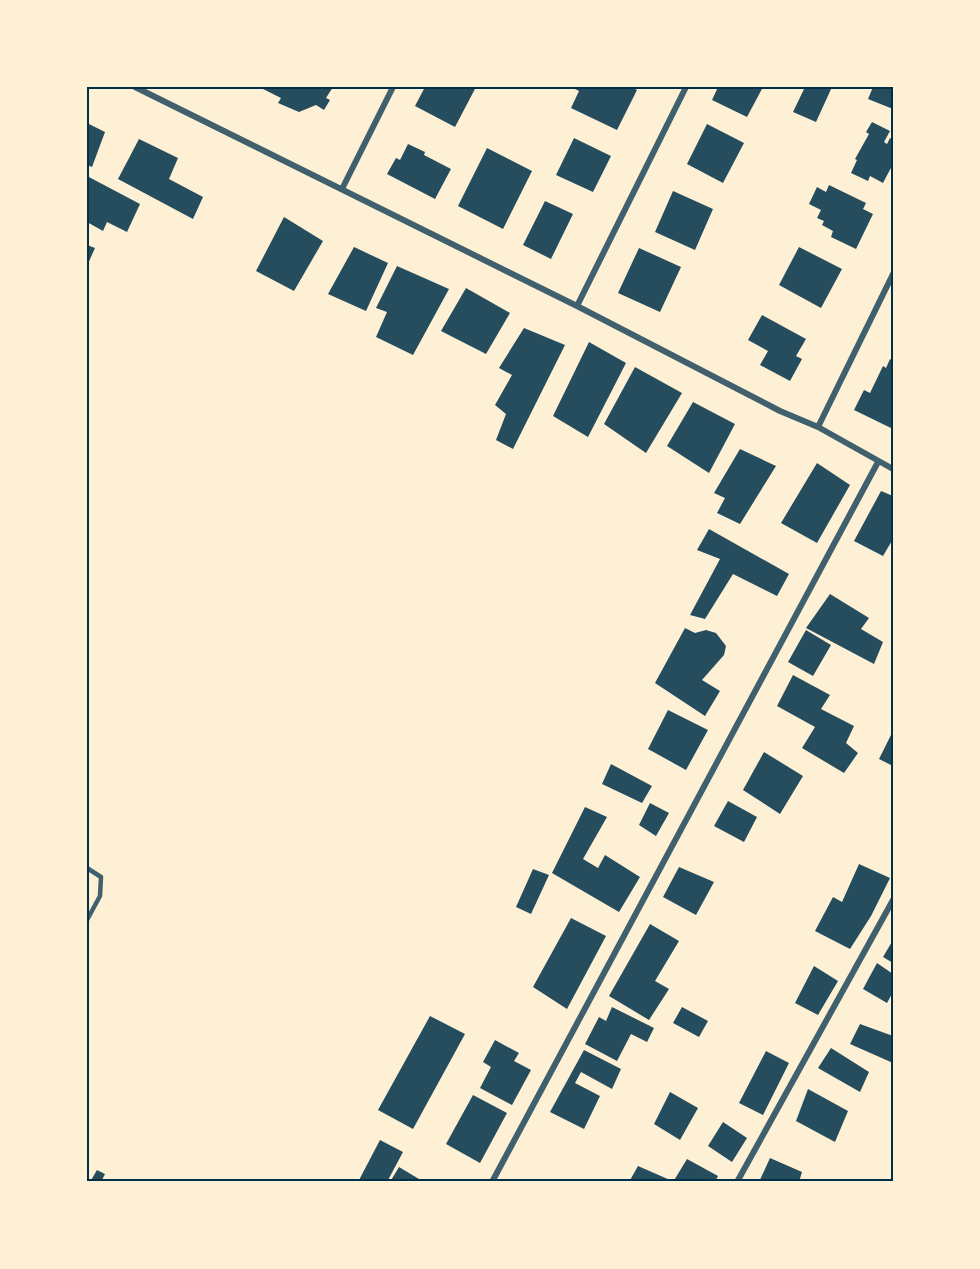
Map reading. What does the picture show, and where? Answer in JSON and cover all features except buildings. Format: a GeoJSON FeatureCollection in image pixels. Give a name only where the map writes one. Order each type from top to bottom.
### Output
{"type":"FeatureCollection","features":[{"type":"Feature","properties":{"kind":"street"},"geometry":{"type":"LineString","coordinates":[[135,87],[577,306],[780,411],[818,427],[893,469]]}},
{"type":"Feature","properties":{"kind":"street"},"geometry":{"type":"LineString","coordinates":[[342,189],[393,87]]}},
{"type":"Feature","properties":{"kind":"street"},"geometry":{"type":"LineString","coordinates":[[577,306],[686,87]]}},
{"type":"Feature","properties":{"kind":"street"},"geometry":{"type":"LineString","coordinates":[[818,427],[893,274]]}},
{"type":"Feature","properties":{"kind":"street"},"geometry":{"type":"LineString","coordinates":[[492,1182],[878,462]]}},
{"type":"Feature","properties":{"kind":"street"},"geometry":{"type":"LineString","coordinates":[[737,1182],[893,900]]}},
{"type":"Feature","properties":{"kind":"lane"},"geometry":{"type":"LineString","coordinates":[[87,868],[101,877],[100,896],[87,920]]}}]}
